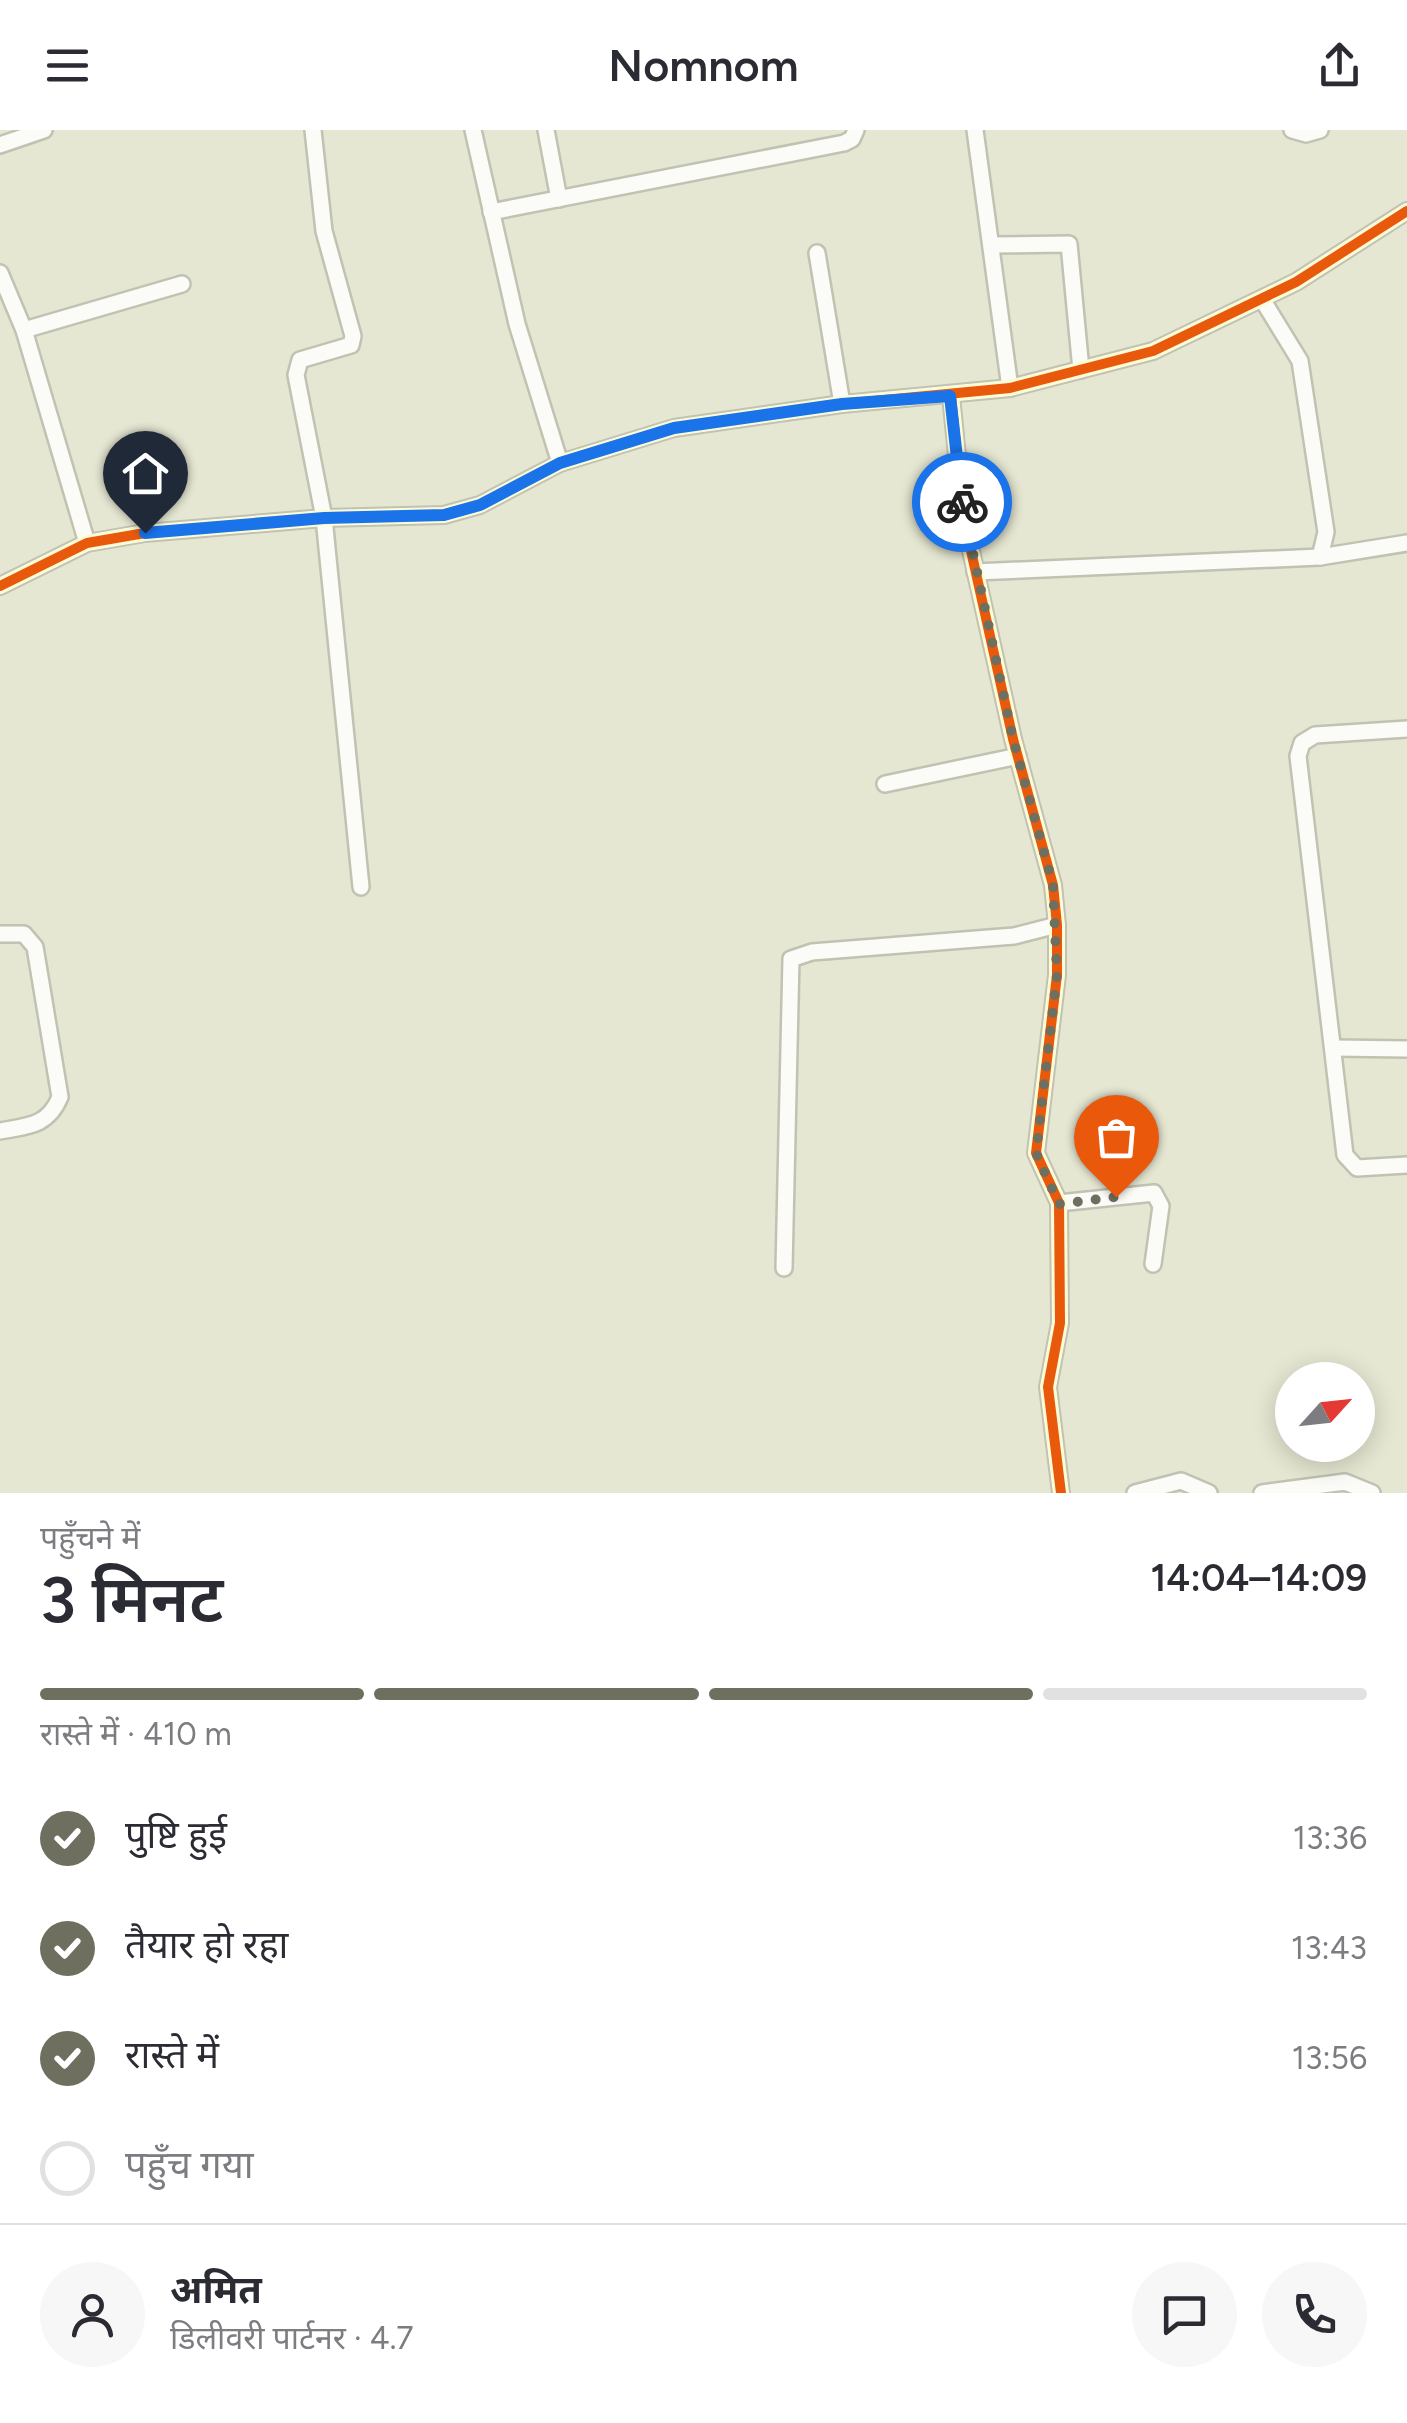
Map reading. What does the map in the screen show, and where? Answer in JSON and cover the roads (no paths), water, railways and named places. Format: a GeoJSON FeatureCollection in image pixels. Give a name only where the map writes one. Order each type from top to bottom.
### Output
{"type":"FeatureCollection","features":[{"type":"Feature","properties":{"kind":"street"},"geometry":{"type":"LineString","coordinates":[[0,144],[44,130]]}},
{"type":"Feature","properties":{"kind":"street"},"geometry":{"type":"LineString","coordinates":[[312,130],[324,231],[353,336],[351,345],[342,351],[308,357],[296,366],[324,518],[361,887]]}},
{"type":"Feature","properties":{"kind":"street"},"geometry":{"type":"LineString","coordinates":[[474,130],[517,324],[560,463]]}},
{"type":"Feature","properties":{"kind":"street"},"geometry":{"type":"LineString","coordinates":[[546,130],[560,199]]}},
{"type":"Feature","properties":{"kind":"street"},"geometry":{"type":"LineString","coordinates":[[492,212],[844,144],[852,140],[856,130]]}},
{"type":"Feature","properties":{"kind":"street"},"geometry":{"type":"LineString","coordinates":[[975,130],[1010,388]]}},
{"type":"Feature","properties":{"kind":"street"},"geometry":{"type":"LineString","coordinates":[[1292,130],[1306,134],[1320,130]]}},
{"type":"Feature","properties":{"kind":"street"},"geometry":{"type":"LineString","coordinates":[[0,586],[87,543],[145,533],[324,518],[444,515],[480,505],[560,463],[674,428],[842,404],[1010,388],[1081,370],[1179,341],[1343,254],[1407,210]]}},
{"type":"Feature","properties":{"kind":"street"},"geometry":{"type":"LineString","coordinates":[[991,246],[1068,244],[1081,370]]}},
{"type":"Feature","properties":{"kind":"street"},"geometry":{"type":"LineString","coordinates":[[816,253],[842,404]]}},
{"type":"Feature","properties":{"kind":"street"},"geometry":{"type":"LineString","coordinates":[[0,274],[24,330],[87,543]]}},
{"type":"Feature","properties":{"kind":"street"},"geometry":{"type":"LineString","coordinates":[[24,330],[182,284]]}},
{"type":"Feature","properties":{"kind":"street"},"geometry":{"type":"LineString","coordinates":[[1262,299],[1300,362],[1326,532],[1320,558]]}},
{"type":"Feature","properties":{"kind":"street"},"geometry":{"type":"LineString","coordinates":[[950,396],[963,515],[1018,756],[1053,885],[1057,975],[1036,1153],[1059,1204],[1060,1323],[1048,1388],[1061,1493]]}},
{"type":"Feature","properties":{"kind":"street"},"geometry":{"type":"LineString","coordinates":[[976,572],[1320,558],[1407,542]]}},
{"type":"Feature","properties":{"kind":"street"},"geometry":{"type":"LineString","coordinates":[[1407,729],[1315,736],[1302,743],[1298,756],[1350,1162],[1357,1168],[1407,1165]]}},
{"type":"Feature","properties":{"kind":"street"},"geometry":{"type":"LineString","coordinates":[[885,784],[1018,756]]}},
{"type":"Feature","properties":{"kind":"street"},"geometry":{"type":"LineString","coordinates":[[784,1268],[791,959],[812,952],[1014,936],[1057,925]]}},
{"type":"Feature","properties":{"kind":"street"},"geometry":{"type":"LineString","coordinates":[[0,934],[24,934],[36,948],[60,1098],[53,1114],[40,1124],[0,1131]]}},
{"type":"Feature","properties":{"kind":"street"},"geometry":{"type":"LineString","coordinates":[[1334,1048],[1407,1049]]}},
{"type":"Feature","properties":{"kind":"street"},"geometry":{"type":"LineString","coordinates":[[1059,1204],[1154,1193],[1161,1206],[1153,1264]]}},
{"type":"Feature","properties":{"kind":"street"},"geometry":{"type":"LineString","coordinates":[[1134,1493],[1182,1482],[1209,1493]]}},
{"type":"Feature","properties":{"kind":"street"},"geometry":{"type":"LineString","coordinates":[[1262,1493],[1333,1482],[1356,1484],[1372,1493]]}}]}
